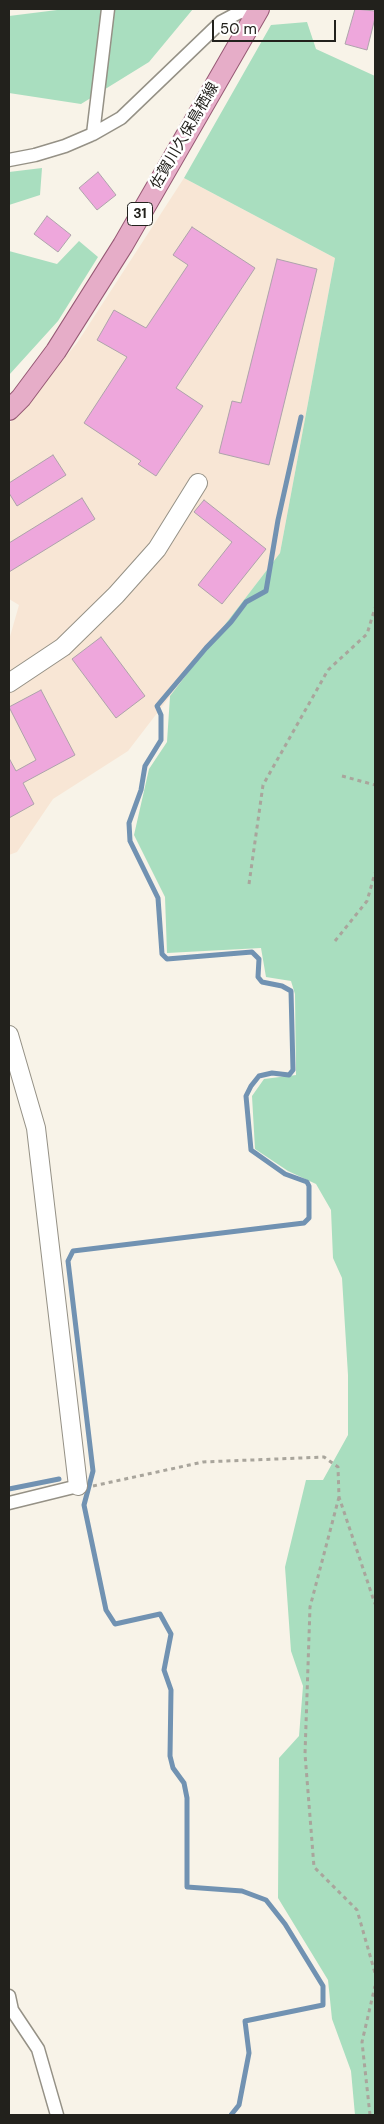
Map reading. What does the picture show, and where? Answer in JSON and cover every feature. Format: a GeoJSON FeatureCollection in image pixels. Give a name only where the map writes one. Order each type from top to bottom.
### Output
{"type":"FeatureCollection","features":[{"type":"Feature","properties":{"kind":"main road","name":"佐賀川久保鳥栖線"},"geometry":{"type":"LineString","coordinates":[[9,410],[21,398],[56,351],[122,245],[257,9]]}},
{"type":"Feature","properties":{"kind":"street"},"geometry":{"type":"LineString","coordinates":[[94,134],[108,9]]}},
{"type":"Feature","properties":{"kind":"street"},"geometry":{"type":"LineString","coordinates":[[9,160],[65,146],[94,134],[121,118],[221,22],[238,12],[257,9]]}},
{"type":"Feature","properties":{"kind":"street"},"geometry":{"type":"LineString","coordinates":[[9,683],[64,647],[116,596],[157,549],[198,483]]}},
{"type":"Feature","properties":{"kind":"street"},"geometry":{"type":"LineString","coordinates":[[9,1035],[36,1128],[78,1486],[9,1503]]}},
{"type":"Feature","properties":{"kind":"street"},"geometry":{"type":"LineString","coordinates":[[9,1996],[12,2010],[38,2050],[57,2115]]}},
{"type":"Feature","properties":{"kind":"path"},"geometry":{"type":"LineString","coordinates":[[249,884],[263,785],[328,670],[367,634],[375,608]]}},
{"type":"Feature","properties":{"kind":"path"},"geometry":{"type":"LineString","coordinates":[[342,776],[375,785]]}},
{"type":"Feature","properties":{"kind":"path"},"geometry":{"type":"LineString","coordinates":[[335,941],[368,901],[375,873]]}},
{"type":"Feature","properties":{"kind":"path"},"geometry":{"type":"LineString","coordinates":[[100,1486],[203,1462],[324,1457],[338,1467],[339,1497],[310,1607],[305,1754],[314,1867],[357,1910],[375,1973]]}},
{"type":"Feature","properties":{"kind":"path"},"geometry":{"type":"LineString","coordinates":[[339,1497],[375,1604]]}},
{"type":"Feature","properties":{"kind":"path"},"geometry":{"type":"LineString","coordinates":[[370,2115],[362,2042],[375,1986]]}},
{"type":"Feature","properties":{"kind":"shaded area"},"geometry":{"type":"Polygon","coordinates":[[[184,178],[335,258],[280,553],[128,751],[53,799],[17,852],[9,855],[9,640],[19,605],[9,599],[9,424],[77,343],[184,178]]]}},
{"type":"Feature","properties":{"kind":"green space"},"geometry":{"type":"Polygon","coordinates":[[[65,9],[193,9],[149,62],[81,104],[9,93],[9,16],[65,9]]]}},
{"type":"Feature","properties":{"kind":"green space"},"geometry":{"type":"Polygon","coordinates":[[[307,22],[316,49],[375,76],[375,2115],[355,2115],[351,2071],[332,2019],[328,1980],[278,1898],[279,1758],[299,1736],[303,1686],[291,1651],[285,1567],[306,1480],[323,1480],[348,1435],[348,1375],[342,1278],[333,1258],[331,1210],[316,1184],[288,1171],[255,1149],[252,1096],[264,1079],[296,1075],[295,994],[291,981],[266,977],[261,948],[167,953],[165,897],[134,835],[149,769],[167,742],[170,696],[280,553],[335,258],[184,178],[271,25],[307,22]]]}},
{"type":"Feature","properties":{"kind":"green space"},"geometry":{"type":"Polygon","coordinates":[[[42,168],[40,195],[9,205],[9,172],[42,168]]]}},
{"type":"Feature","properties":{"kind":"green space"},"geometry":{"type":"Polygon","coordinates":[[[79,241],[98,257],[58,321],[9,375],[9,251],[57,264],[79,241]]]}},
{"type":"Feature","properties":{"kind":"building"},"geometry":{"type":"Polygon","coordinates":[[[355,9],[375,11],[367,50],[345,44],[355,9]]]}},
{"type":"Feature","properties":{"kind":"building"},"geometry":{"type":"Polygon","coordinates":[[[98,172],[116,195],[97,210],[79,188],[98,172]]]}},
{"type":"Feature","properties":{"kind":"building"},"geometry":{"type":"Polygon","coordinates":[[[47,216],[71,235],[58,252],[34,234],[47,216]]]}},
{"type":"Feature","properties":{"kind":"building"},"geometry":{"type":"Polygon","coordinates":[[[192,227],[255,268],[176,388],[203,406],[156,476],[138,464],[141,461],[84,423],[127,357],[97,340],[114,310],[146,328],[188,265],[173,255],[192,227]]]}},
{"type":"Feature","properties":{"kind":"building"},"geometry":{"type":"Polygon","coordinates":[[[277,259],[317,269],[269,465],[219,453],[232,401],[241,403],[277,259]]]}},
{"type":"Feature","properties":{"kind":"building"},"geometry":{"type":"Polygon","coordinates":[[[53,455],[66,475],[17,506],[9,493],[9,483],[53,455]]]}},
{"type":"Feature","properties":{"kind":"building"},"geometry":{"type":"Polygon","coordinates":[[[82,498],[95,519],[9,572],[9,543],[82,498]]]}},
{"type":"Feature","properties":{"kind":"building"},"geometry":{"type":"Polygon","coordinates":[[[204,500],[266,549],[222,604],[198,585],[232,542],[194,512],[204,500]]]}},
{"type":"Feature","properties":{"kind":"building"},"geometry":{"type":"Polygon","coordinates":[[[101,637],[145,696],[116,718],[72,659],[101,637]]]}},
{"type":"Feature","properties":{"kind":"building"},"geometry":{"type":"Polygon","coordinates":[[[41,690],[75,755],[23,783],[34,804],[9,818],[9,758],[16,771],[36,760],[9,707],[41,690]]]}},
{"type":"Feature","properties":{"kind":"waterway"},"geometry":{"type":"LineString","coordinates":[[231,2115],[239,2105],[249,2053],[245,2021],[323,2005],[323,1986],[285,1924],[266,1900],[242,1891],[187,1887],[187,1798],[184,1783],[173,1768],[170,1756],[171,1690],[164,1670],[171,1634],[160,1614],[115,1624],[106,1610],[84,1505],[93,1471],[68,1261],[73,1251],[304,1223],[309,1218],[309,1186],[307,1182],[285,1174],[251,1150],[246,1096],[259,1076],[272,1073],[289,1075],[293,1070],[291,991],[282,986],[262,982],[258,977],[259,959],[252,952],[167,959],[162,954],[158,898],[130,841],[129,823],[141,790],[145,766],[161,740],[161,715],[157,706],[206,648],[231,622],[246,602],[266,591],[278,520],[301,417]]}},
{"type":"Feature","properties":{"kind":"waterway"},"geometry":{"type":"LineString","coordinates":[[9,1489],[59,1479]]}}]}
